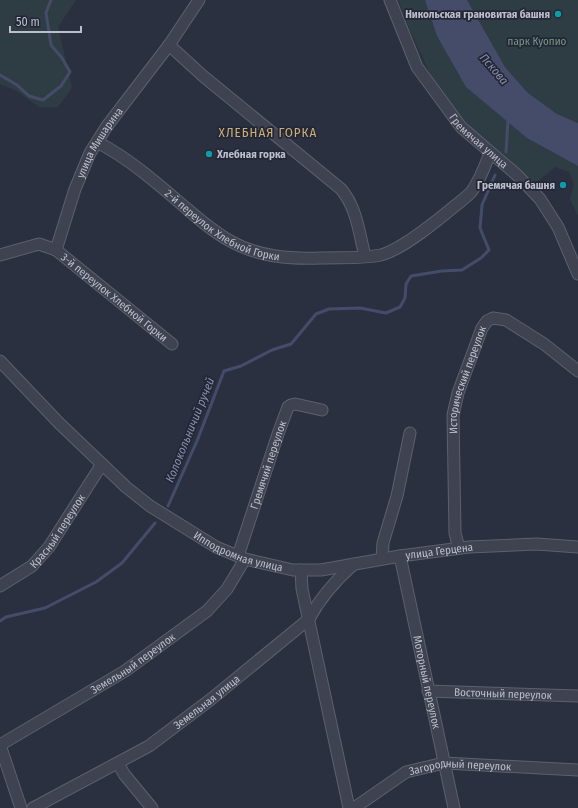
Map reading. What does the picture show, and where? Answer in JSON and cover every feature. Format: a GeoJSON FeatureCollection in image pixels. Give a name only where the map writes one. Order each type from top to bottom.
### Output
{"type":"FeatureCollection","features":[{"type":"Feature","properties":{"kind":"street","name":"улица Мишарина"},"geometry":{"type":"LineString","coordinates":[[56,250],[75,189],[90,152],[107,126],[169,45],[199,0]]}},
{"type":"Feature","properties":{"kind":"street","name":"Гремячая улица"},"geometry":{"type":"LineString","coordinates":[[390,0],[417,67],[461,127],[517,175],[540,199],[558,227],[578,274]]}},
{"type":"Feature","properties":{"kind":"street"},"geometry":{"type":"LineString","coordinates":[[169,45],[204,76],[341,189],[353,206],[365,256]]}},
{"type":"Feature","properties":{"kind":"street","name":"2-й переулок Хлебной Горки"},"geometry":{"type":"LineString","coordinates":[[97,142],[115,151],[211,229],[238,245],[255,252],[278,257],[304,258],[381,255],[395,250],[433,224],[471,192],[492,155]]}},
{"type":"Feature","properties":{"kind":"street"},"geometry":{"type":"LineString","coordinates":[[0,255],[40,244],[56,250]]}},
{"type":"Feature","properties":{"kind":"street","name":"3-й переулок Хлебной Горки"},"geometry":{"type":"LineString","coordinates":[[56,250],[172,344]]}},
{"type":"Feature","properties":{"kind":"street","name":"Исторический переулок"},"geometry":{"type":"LineString","coordinates":[[459,548],[455,533],[453,415],[458,393],[482,328],[493,318],[506,320],[544,344],[578,372]]}},
{"type":"Feature","properties":{"kind":"street","name":"Ипподромная улица"},"geometry":{"type":"LineString","coordinates":[[0,360],[59,423],[126,487],[150,506],[216,547],[241,557],[270,565],[302,570]]}},
{"type":"Feature","properties":{"kind":"street","name":"Гремячий переулок"},"geometry":{"type":"LineString","coordinates":[[241,557],[278,434],[288,407],[295,404],[322,410]]}},
{"type":"Feature","properties":{"kind":"street"},"geometry":{"type":"LineString","coordinates":[[382,559],[383,543],[396,496],[410,433]]}},
{"type":"Feature","properties":{"kind":"street","name":"Красный переулок"},"geometry":{"type":"LineString","coordinates":[[0,586],[32,566],[49,546],[102,464]]}},
{"type":"Feature","properties":{"kind":"street","name":"улица Герцена"},"geometry":{"type":"LineString","coordinates":[[302,570],[321,570],[400,556],[459,548],[536,544],[578,547]]}},
{"type":"Feature","properties":{"kind":"street","name":"Моторный переулок"},"geometry":{"type":"LineString","coordinates":[[400,556],[454,808]]}},
{"type":"Feature","properties":{"kind":"street","name":"Земельный переулок"},"geometry":{"type":"LineString","coordinates":[[0,745],[126,671],[206,611],[228,589],[241,557]]}},
{"type":"Feature","properties":{"kind":"street","name":"Земельная улица"},"geometry":{"type":"LineString","coordinates":[[33,808],[155,742],[210,700],[309,619],[316,606],[340,576],[354,564]]}},
{"type":"Feature","properties":{"kind":"street"},"geometry":{"type":"LineString","coordinates":[[302,570],[302,590],[349,808]]}},
{"type":"Feature","properties":{"kind":"street","name":"Восточный переулок"},"geometry":{"type":"LineString","coordinates":[[428,691],[578,696]]}},
{"type":"Feature","properties":{"kind":"street"},"geometry":{"type":"LineString","coordinates":[[0,745],[21,808]]}},
{"type":"Feature","properties":{"kind":"street"},"geometry":{"type":"LineString","coordinates":[[118,763],[124,774],[152,808]]}},
{"type":"Feature","properties":{"kind":"street","name":"Загородный переулок"},"geometry":{"type":"LineString","coordinates":[[354,808],[406,772],[444,763],[578,770]]}},
{"type":"Feature","properties":{"kind":"green space"},"geometry":{"type":"Polygon","coordinates":[[[0,0],[76,0],[58,27],[72,88],[58,107],[39,107],[17,91],[0,84],[0,0]]]}},
{"type":"Feature","properties":{"kind":"green space"},"geometry":{"type":"Polygon","coordinates":[[[398,0],[425,0],[437,36],[527,138],[578,166],[578,216],[570,199],[574,184],[569,172],[555,167],[535,184],[469,127],[432,78],[398,0]]]}},
{"type":"Feature","properties":{"kind":"green space","name":"парк Куопио"},"geometry":{"type":"Polygon","coordinates":[[[467,0],[578,0],[578,123],[557,114],[528,93],[505,67],[467,0]]]}},
{"type":"Feature","properties":{"kind":"water","name":"Пскова"},"geometry":{"type":"Polygon","coordinates":[[[425,0],[467,0],[505,67],[528,93],[557,114],[578,123],[578,166],[527,138],[466,87],[437,36],[425,0]]]}},
{"type":"Feature","properties":{"kind":"waterway"},"geometry":{"type":"LineString","coordinates":[[0,75],[17,85],[29,96],[43,100],[61,86],[70,72],[62,58],[51,45],[46,13],[51,0]]}},
{"type":"Feature","properties":{"kind":"waterway","name":"Колокольничий ручей"},"geometry":{"type":"LineString","coordinates":[[506,152],[508,120]]}},
{"type":"Feature","properties":{"kind":"waterway","name":"Колокольничий ручей"},"geometry":{"type":"LineString","coordinates":[[168,506],[197,441],[224,371],[241,366],[272,350],[291,344],[316,314],[329,309],[360,308],[386,313],[400,307],[405,298],[406,284],[411,276],[442,271],[462,270],[481,258],[489,250],[480,228],[482,205],[495,175]]}},
{"type":"Feature","properties":{"kind":"waterway","name":"Колокольничий ручей"},"geometry":{"type":"LineString","coordinates":[[0,621],[6,617],[45,608],[96,582],[122,563],[155,523]]}},
{"type":"Feature","properties":{"kind":"place","name":"Никольская грановитая башня"},"geometry":{"type":"Point","coordinates":[558,14]}},
{"type":"Feature","properties":{"kind":"place","name":"Хлебная горка"},"geometry":{"type":"Point","coordinates":[209,154]}},
{"type":"Feature","properties":{"kind":"place","name":"Гремячая башня"},"geometry":{"type":"Point","coordinates":[563,185]}},
{"type":"Feature","properties":{"kind":"district","name":"ХЛЕБНАЯ ГОРКА"},"geometry":{"type":"Point","coordinates":[268,132]}}]}
